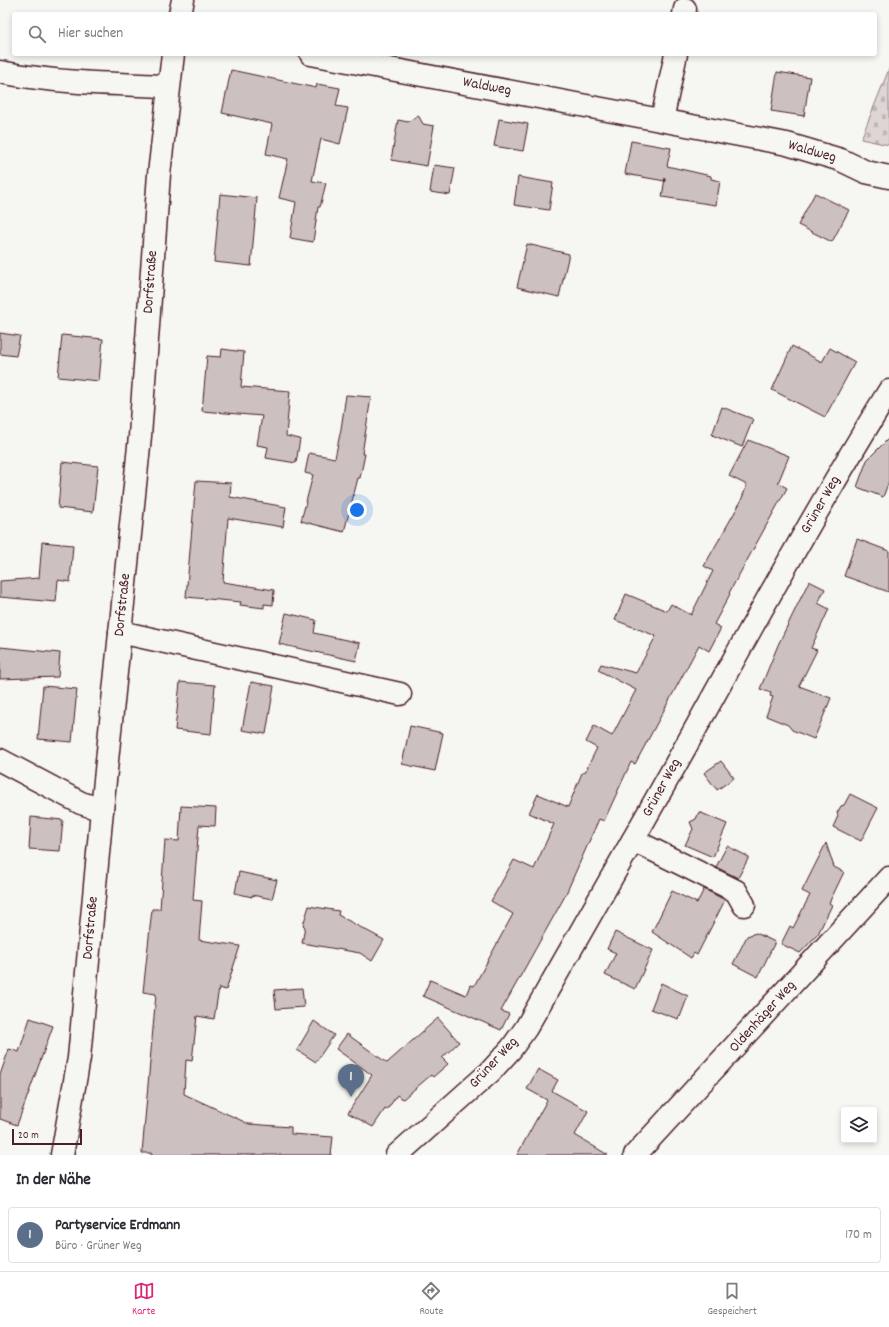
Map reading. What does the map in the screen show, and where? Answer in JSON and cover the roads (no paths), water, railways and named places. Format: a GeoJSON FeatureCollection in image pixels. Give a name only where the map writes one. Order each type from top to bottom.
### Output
{"type":"FeatureCollection","features":[{"type":"Feature","properties":{"kind":"street"},"geometry":{"type":"LineString","coordinates":[[180,12],[183,0]]}},
{"type":"Feature","properties":{"kind":"street","name":"Dorfstraße"},"geometry":{"type":"LineString","coordinates":[[62,1155],[79,1058],[102,810],[140,436],[159,174],[173,56]]}},
{"type":"Feature","properties":{"kind":"street","name":"Waldweg"},"geometry":{"type":"LineString","coordinates":[[322,56],[787,144],[841,160],[866,172],[889,177]]}},
{"type":"Feature","properties":{"kind":"street"},"geometry":{"type":"LineString","coordinates":[[662,120],[676,56]]}},
{"type":"Feature","properties":{"kind":"street"},"geometry":{"type":"LineString","coordinates":[[0,72],[24,77],[53,80],[168,86]]}},
{"type":"Feature","properties":{"kind":"street","name":"Grüner Weg"},"geometry":{"type":"LineString","coordinates":[[397,1155],[490,1072],[511,1049],[526,1028],[853,449],[889,391]]}},
{"type":"Feature","properties":{"kind":"street"},"geometry":{"type":"LineString","coordinates":[[120,632],[400,694]]}},
{"type":"Feature","properties":{"kind":"street"},"geometry":{"type":"LineString","coordinates":[[0,760],[80,803],[102,810]]}},
{"type":"Feature","properties":{"kind":"street"},"geometry":{"type":"LineString","coordinates":[[633,840],[736,891],[744,905]]}},
{"type":"Feature","properties":{"kind":"street","name":"Oldenhäger Weg"},"geometry":{"type":"LineString","coordinates":[[635,1155],[889,878]]}},
{"type":"Feature","properties":{"kind":"place","name":"Partyservice Erdmann"},"geometry":{"type":"Point","coordinates":[351,1097]}}]}
